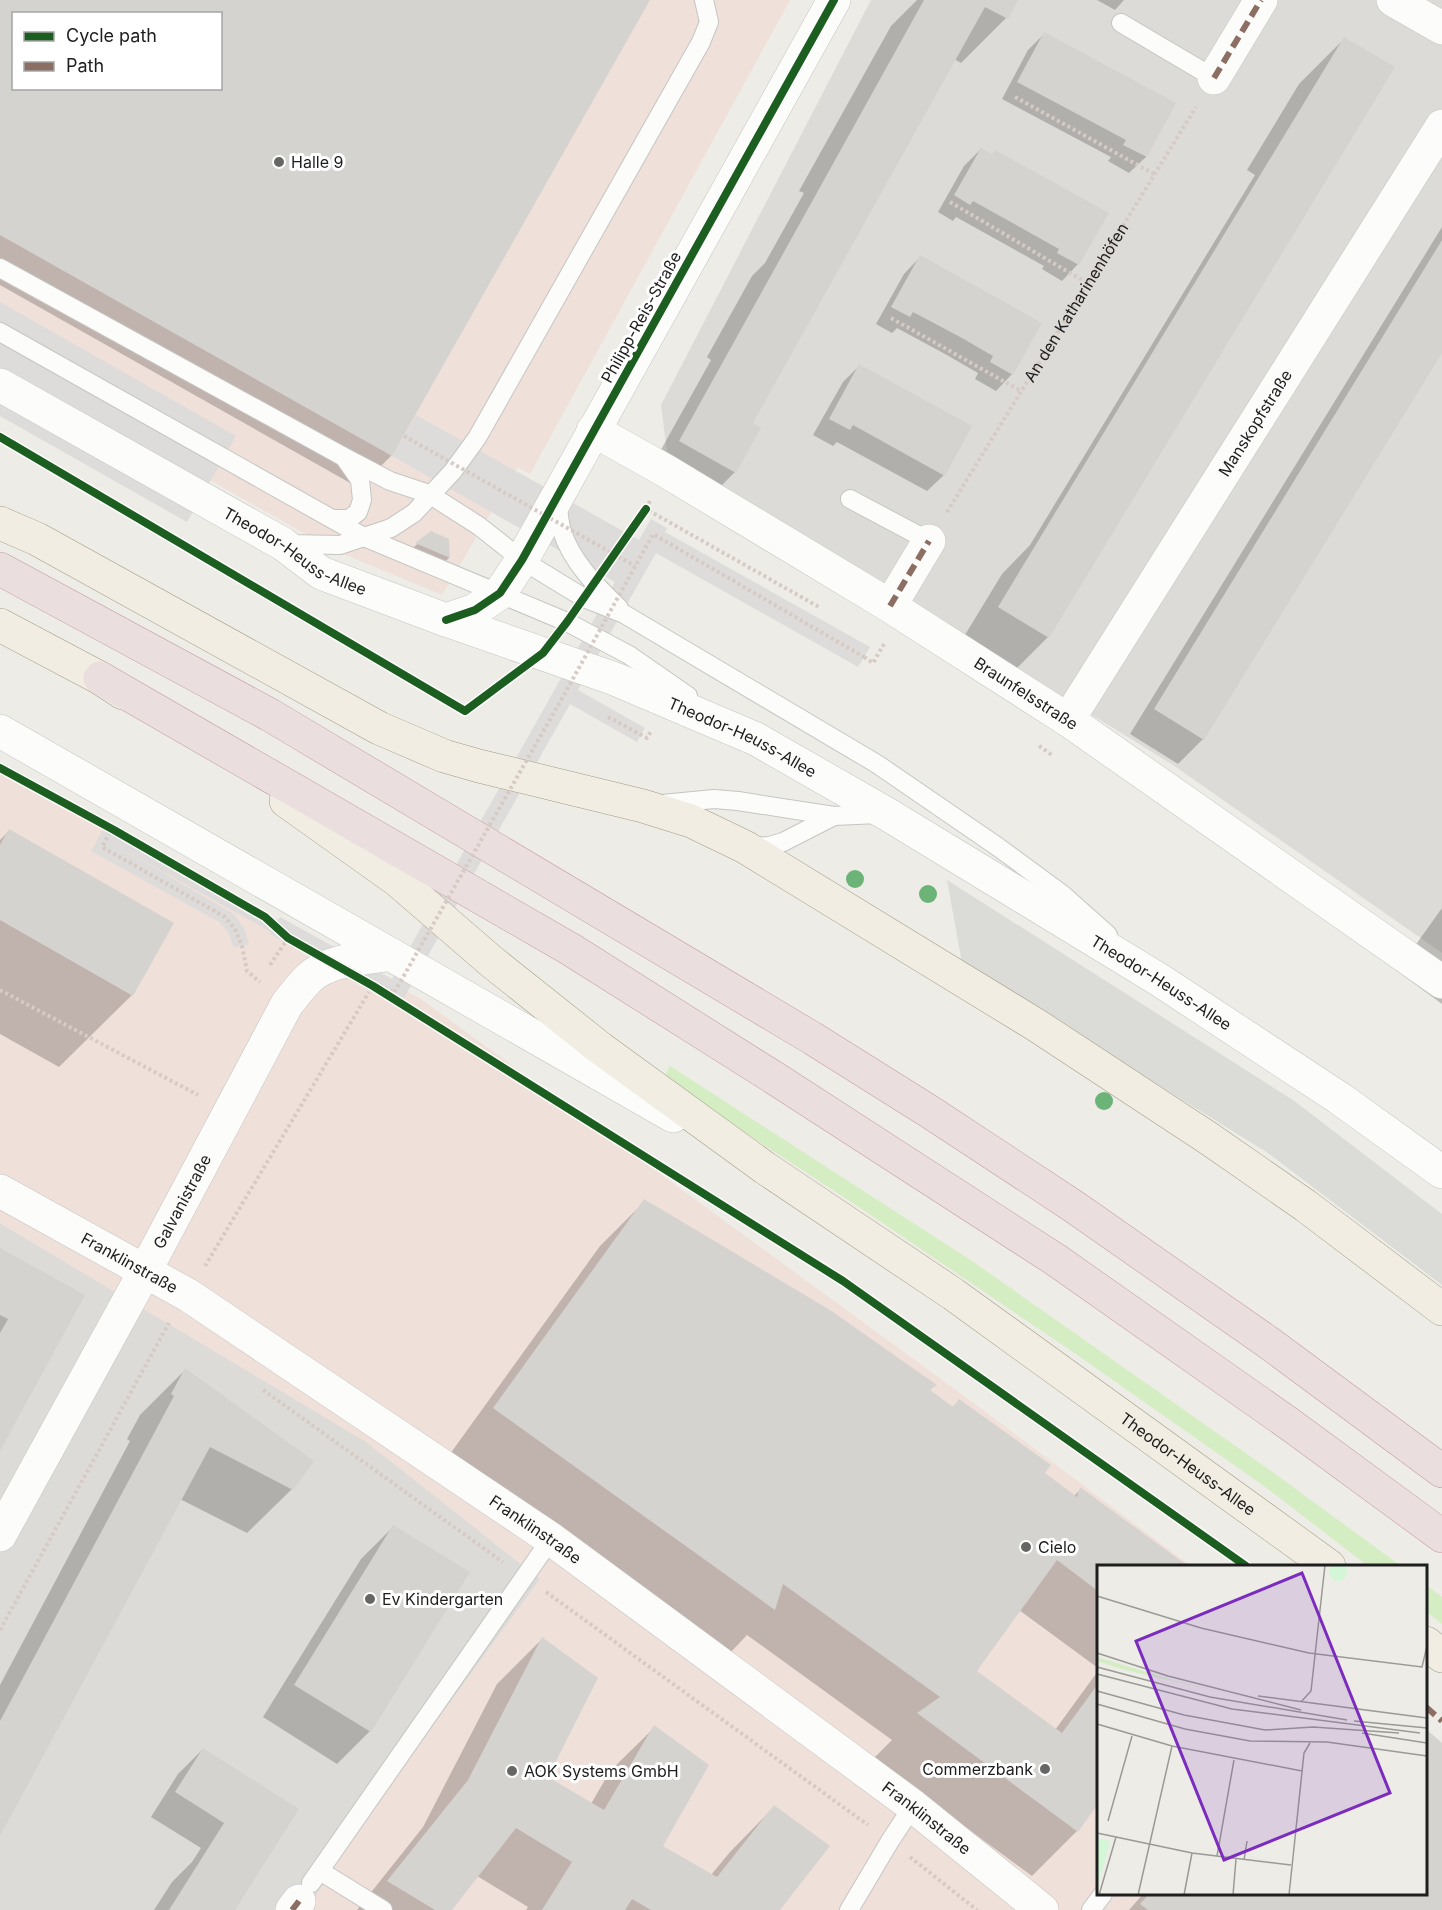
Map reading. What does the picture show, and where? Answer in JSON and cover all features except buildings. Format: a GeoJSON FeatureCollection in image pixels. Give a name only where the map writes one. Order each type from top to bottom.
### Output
{"type":"FeatureCollection","features":[{"type":"Feature","properties":{"kind":"highway"},"geometry":{"type":"LineString","coordinates":[[0,569],[270,715],[822,1044],[1073,1206],[1269,1343],[1442,1470]]}},
{"type":"Feature","properties":{"kind":"highway"},"geometry":{"type":"LineString","coordinates":[[100,678],[570,949],[1056,1260],[1288,1423],[1442,1536]]}},
{"type":"Feature","properties":{"kind":"main road"},"geometry":{"type":"LineString","coordinates":[[0,523],[37,539],[379,729],[444,756],[642,806],[691,821],[745,847],[1036,1025],[1208,1138],[1306,1206],[1442,1309]]}},
{"type":"Feature","properties":{"kind":"main road"},"geometry":{"type":"LineString","coordinates":[[0,625],[100,678],[307,814],[397,880],[492,962],[600,1048],[765,1168]]}},
{"type":"Feature","properties":{"kind":"main road","name":"Theodor-Heuss-Allee"},"geometry":{"type":"LineString","coordinates":[[765,1168],[953,1294],[1328,1565]]}},
{"type":"Feature","properties":{"kind":"main road"},"geometry":{"type":"LineString","coordinates":[[1427,1645],[1442,1656]]}},
{"type":"Feature","properties":{"kind":"street","name":"Philipp-Reis-Straße"},"geometry":{"type":"LineString","coordinates":[[446,620],[475,610],[500,593],[522,560],[834,0]]}},
{"type":"Feature","properties":{"kind":"street"},"geometry":{"type":"LineString","coordinates":[[1214,78],[1261,0]]}},
{"type":"Feature","properties":{"kind":"street"},"geometry":{"type":"LineString","coordinates":[[1393,0],[1442,28]]}},
{"type":"Feature","properties":{"kind":"street","name":"Manskopfstraße"},"geometry":{"type":"LineString","coordinates":[[1068,720],[1442,126]]}},
{"type":"Feature","properties":{"kind":"street","name":"Theodor-Heuss-Allee"},"geometry":{"type":"LineString","coordinates":[[0,385],[283,544],[321,573],[446,620],[615,679],[756,739],[887,814],[1158,979],[1340,1098],[1442,1172]]}},
{"type":"Feature","properties":{"kind":"street","name":"Braunfelsstraße"},"geometry":{"type":"LineString","coordinates":[[593,430],[666,471],[890,606],[1068,720],[1442,982]]}},
{"type":"Feature","properties":{"kind":"street"},"geometry":{"type":"LineString","coordinates":[[0,514],[37,539]]}},
{"type":"Feature","properties":{"kind":"street"},"geometry":{"type":"LineString","coordinates":[[890,606],[929,540]]}},
{"type":"Feature","properties":{"kind":"street","name":"Theodor-Heuss-Allee"},"geometry":{"type":"LineString","coordinates":[[0,731],[765,1168]]}},
{"type":"Feature","properties":{"kind":"street","name":"Galvanistraße"},"geometry":{"type":"LineString","coordinates":[[0,1534],[145,1271],[287,1004],[310,977],[334,964],[390,954]]}},
{"type":"Feature","properties":{"kind":"street","name":"Franklinstraße"},"geometry":{"type":"LineString","coordinates":[[0,1191],[188,1295],[550,1539],[914,1806],[1042,1910]]}},
{"type":"Feature","properties":{"kind":"lane"},"geometry":{"type":"LineString","coordinates":[[283,544],[340,545],[391,528],[414,513],[429,494],[453,471],[477,438],[701,42],[709,22],[704,0]]}},
{"type":"Feature","properties":{"kind":"lane"},"geometry":{"type":"LineString","coordinates":[[1121,23],[1214,78]]}},
{"type":"Feature","properties":{"kind":"lane"},"geometry":{"type":"LineString","coordinates":[[0,268],[344,457],[390,481],[429,494],[478,526],[522,560],[584,598],[624,614],[877,764],[1062,894],[1158,979]]}},
{"type":"Feature","properties":{"kind":"lane"},"geometry":{"type":"LineString","coordinates":[[0,332],[364,537],[567,622],[629,655],[670,685],[756,739]]}},
{"type":"Feature","properties":{"kind":"lane"},"geometry":{"type":"LineString","coordinates":[[335,519],[349,519],[358,512],[362,500],[360,480],[344,457]]}},
{"type":"Feature","properties":{"kind":"lane"},"geometry":{"type":"LineString","coordinates":[[556,496],[562,532],[573,554],[594,583],[624,614]]}},
{"type":"Feature","properties":{"kind":"lane"},"geometry":{"type":"LineString","coordinates":[[850,499],[929,540]]}},
{"type":"Feature","properties":{"kind":"lane"},"geometry":{"type":"LineString","coordinates":[[642,806],[714,800],[738,801],[834,816],[887,814]]}},
{"type":"Feature","properties":{"kind":"lane"},"geometry":{"type":"LineString","coordinates":[[745,847],[769,846],[783,842],[834,816]]}},
{"type":"Feature","properties":{"kind":"lane"},"geometry":{"type":"LineString","coordinates":[[383,1910],[306,1891],[550,1539]]}},
{"type":"Feature","properties":{"kind":"lane"},"geometry":{"type":"LineString","coordinates":[[849,1910],[890,1841],[914,1806]]}},
{"type":"Feature","properties":{"kind":"lane"},"geometry":{"type":"LineString","coordinates":[[1091,1910],[1102,1895]]}},
{"type":"Feature","properties":{"kind":"path"},"geometry":{"type":"LineString","coordinates":[[1015,96],[1154,174]]}},
{"type":"Feature","properties":{"kind":"path"},"geometry":{"type":"LineString","coordinates":[[950,202],[1087,283]]}},
{"type":"Feature","properties":{"kind":"path"},"geometry":{"type":"LineString","coordinates":[[891,318],[1021,391]]}},
{"type":"Feature","properties":{"kind":"path"},"geometry":{"type":"LineString","coordinates":[[404,436],[635,566]]}},
{"type":"Feature","properties":{"kind":"path"},"geometry":{"type":"LineString","coordinates":[[274,927],[394,993],[565,693],[652,534],[873,663],[884,644]]}},
{"type":"Feature","properties":{"kind":"path"},"geometry":{"type":"LineString","coordinates":[[120,838],[110,832],[102,847],[225,917],[235,928],[242,946],[247,971],[287,1004]]}},
{"type":"Feature","properties":{"kind":"path"},"geometry":{"type":"LineString","coordinates":[[0,990],[198,1095]]}},
{"type":"Feature","properties":{"kind":"path"},"geometry":{"type":"LineString","coordinates":[[255,1385],[890,1841],[977,1910]]}},
{"type":"Feature","properties":{"kind":"shaded area"},"geometry":{"type":"Polygon","coordinates":[[[0,0],[790,0],[530,474],[518,467],[442,595],[334,550],[0,362],[0,0]]]}},
{"type":"Feature","properties":{"kind":"shaded area"},"geometry":{"type":"Polygon","coordinates":[[[871,0],[1442,0],[1442,953],[1173,765],[667,452],[661,405],[871,0]]]}},
{"type":"Feature","properties":{"kind":"shaded area"},"geometry":{"type":"Polygon","coordinates":[[[0,773],[421,999],[979,1407],[1190,1565],[1097,1565],[1097,1895],[1427,1895],[1427,1744],[1442,1756],[1442,1910],[307,1910],[362,1824],[540,1579],[366,1442],[0,1223],[0,773]]]}},
{"type":"Feature","properties":{"kind":"shaded area"},"geometry":{"type":"Polygon","coordinates":[[[947,880],[1293,1100],[1442,1214],[1442,1285],[1268,1153],[962,963],[947,880]]]}},
{"type":"Feature","properties":{"kind":"shaded area"},"geometry":{"type":"Polygon","coordinates":[[[0,1223],[367,1442],[540,1579],[362,1824],[307,1910],[0,1910],[0,1223]]]}},
{"type":"Feature","properties":{"kind":"green space"},"geometry":{"type":"Polygon","coordinates":[[[670,1066],[972,1261],[1271,1471],[1400,1565],[1367,1565],[1264,1486],[1073,1352],[859,1207],[663,1079],[670,1066]]]}},
{"type":"Feature","properties":{"kind":"green space"},"geometry":{"type":"Polygon","coordinates":[[[1427,1586],[1442,1597],[1442,1624],[1427,1612],[1427,1586]]]}},
{"type":"Feature","properties":{"kind":"pier"},"geometry":{"type":"Polygon","coordinates":[[[0,302],[236,436],[187,522],[0,416],[0,302]]]}},
{"type":"Feature","properties":{"kind":"pier"},"geometry":{"type":"Polygon","coordinates":[[[416,415],[639,540],[651,519],[667,528],[665,532],[870,647],[858,667],[656,553],[578,690],[645,728],[637,742],[570,704],[399,1007],[113,844],[234,914],[244,928],[249,944],[234,948],[228,932],[219,922],[91,851],[106,824],[278,920],[280,917],[392,979],[615,582],[392,456],[416,415]]]}},
{"type":"Feature","properties":{"kind":"marked path"},"geometry":{"type":"LineString","coordinates":[[1214,78],[1261,0]]}},
{"type":"Feature","properties":{"kind":"marked path"},"geometry":{"type":"LineString","coordinates":[[890,606],[929,541]]}},
{"type":"Feature","properties":{"kind":"marked path"},"geometry":{"type":"LineString","coordinates":[[1427,1708],[1442,1721]]}},
{"type":"Feature","properties":{"kind":"marked path"},"geometry":{"type":"LineString","coordinates":[[292,1910],[299,1901]]}},
{"type":"Feature","properties":{"kind":"cycle path"},"geometry":{"type":"LineString","coordinates":[[446,620],[475,610],[500,593],[522,560],[834,0]]}},
{"type":"Feature","properties":{"kind":"cycle path"},"geometry":{"type":"LineString","coordinates":[[0,437],[465,711],[543,653],[646,509]]}},
{"type":"Feature","properties":{"kind":"cycle path"},"geometry":{"type":"LineString","coordinates":[[0,768],[114,830],[265,917],[288,938],[373,986],[843,1281],[1245,1565]]}},
{"type":"Feature","properties":{"kind":"place","name":"Halle 9"},"geometry":{"type":"Point","coordinates":[279,162]}},
{"type":"Feature","properties":{"kind":"place","name":"Cielo"},"geometry":{"type":"Point","coordinates":[1026,1547]}},
{"type":"Feature","properties":{"kind":"place","name":"Ev Kindergarten"},"geometry":{"type":"Point","coordinates":[370,1599]}},
{"type":"Feature","properties":{"kind":"place","name":"Commerzbank"},"geometry":{"type":"Point","coordinates":[1045,1769]}},
{"type":"Feature","properties":{"kind":"place","name":"AOK Systems GmbH"},"geometry":{"type":"Point","coordinates":[512,1771]}}]}
